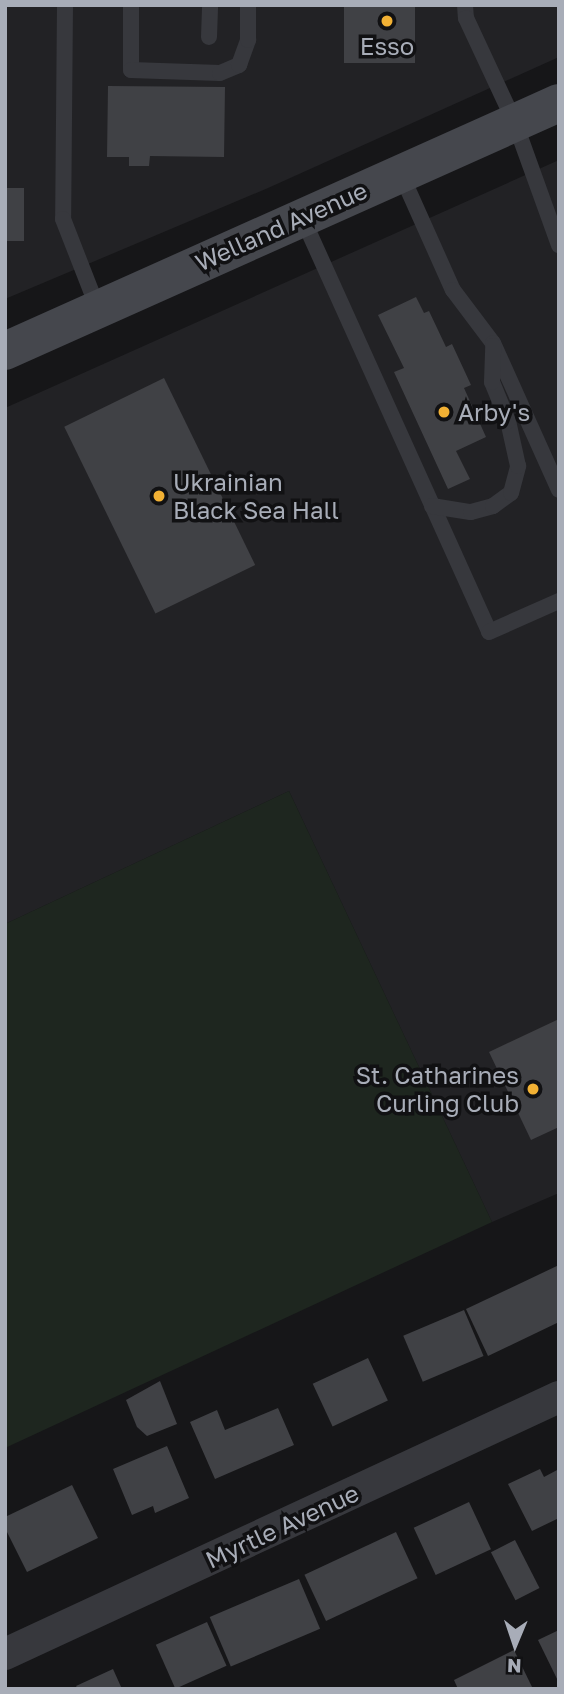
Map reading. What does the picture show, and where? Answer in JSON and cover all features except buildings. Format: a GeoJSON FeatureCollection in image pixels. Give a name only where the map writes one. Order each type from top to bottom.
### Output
{"type":"FeatureCollection","features":[{"type":"Feature","properties":{"kind":"main road","name":"Welland Avenue"},"geometry":{"type":"LineString","coordinates":[[5,351],[559,103]]}},
{"type":"Feature","properties":{"kind":"street","name":"Myrtle Avenue"},"geometry":{"type":"LineString","coordinates":[[5,1654],[559,1397]]}},
{"type":"Feature","properties":{"kind":"lane"},"geometry":{"type":"LineString","coordinates":[[65,5],[64,219],[98,309]]}},
{"type":"Feature","properties":{"kind":"lane"},"geometry":{"type":"LineString","coordinates":[[131,5],[131,70],[220,73],[239,65],[248,40],[248,5]]}},
{"type":"Feature","properties":{"kind":"lane"},"geometry":{"type":"LineString","coordinates":[[209,37],[210,5]]}},
{"type":"Feature","properties":{"kind":"lane"},"geometry":{"type":"LineString","coordinates":[[466,5],[466,18],[515,123],[559,245]]}},
{"type":"Feature","properties":{"kind":"lane"},"geometry":{"type":"LineString","coordinates":[[401,173],[453,290],[494,343],[559,490]]}},
{"type":"Feature","properties":{"kind":"lane"},"geometry":{"type":"LineString","coordinates":[[302,217],[489,632],[559,601]]}},
{"type":"Feature","properties":{"kind":"lane"},"geometry":{"type":"LineString","coordinates":[[432,506],[471,512],[493,506],[510,493],[518,466],[508,421],[492,382],[494,343]]}},
{"type":"Feature","properties":{"kind":"shaded area"},"geometry":{"type":"Polygon","coordinates":[[[5,5],[559,5],[559,57],[268,188],[5,299],[5,5]]]}},
{"type":"Feature","properties":{"kind":"shaded area"},"geometry":{"type":"Polygon","coordinates":[[[559,160],[559,1193],[492,1222],[289,791],[5,924],[5,408],[559,160]]]}},
{"type":"Feature","properties":{"kind":"shaded area"},"geometry":{"type":"Polygon","coordinates":[[[289,791],[492,1222],[5,1448],[5,924],[289,791]]]}},
{"type":"Feature","properties":{"kind":"place","name":"Esso"},"geometry":{"type":"Point","coordinates":[387,21]}},
{"type":"Feature","properties":{"kind":"place","name":"Arby's"},"geometry":{"type":"Point","coordinates":[444,412]}},
{"type":"Feature","properties":{"kind":"place","name":"Ukrainian Black Sea Hall"},"geometry":{"type":"Point","coordinates":[159,496]}},
{"type":"Feature","properties":{"kind":"place","name":"St. Catharines Curling Club"},"geometry":{"type":"Point","coordinates":[533,1089]}}]}
